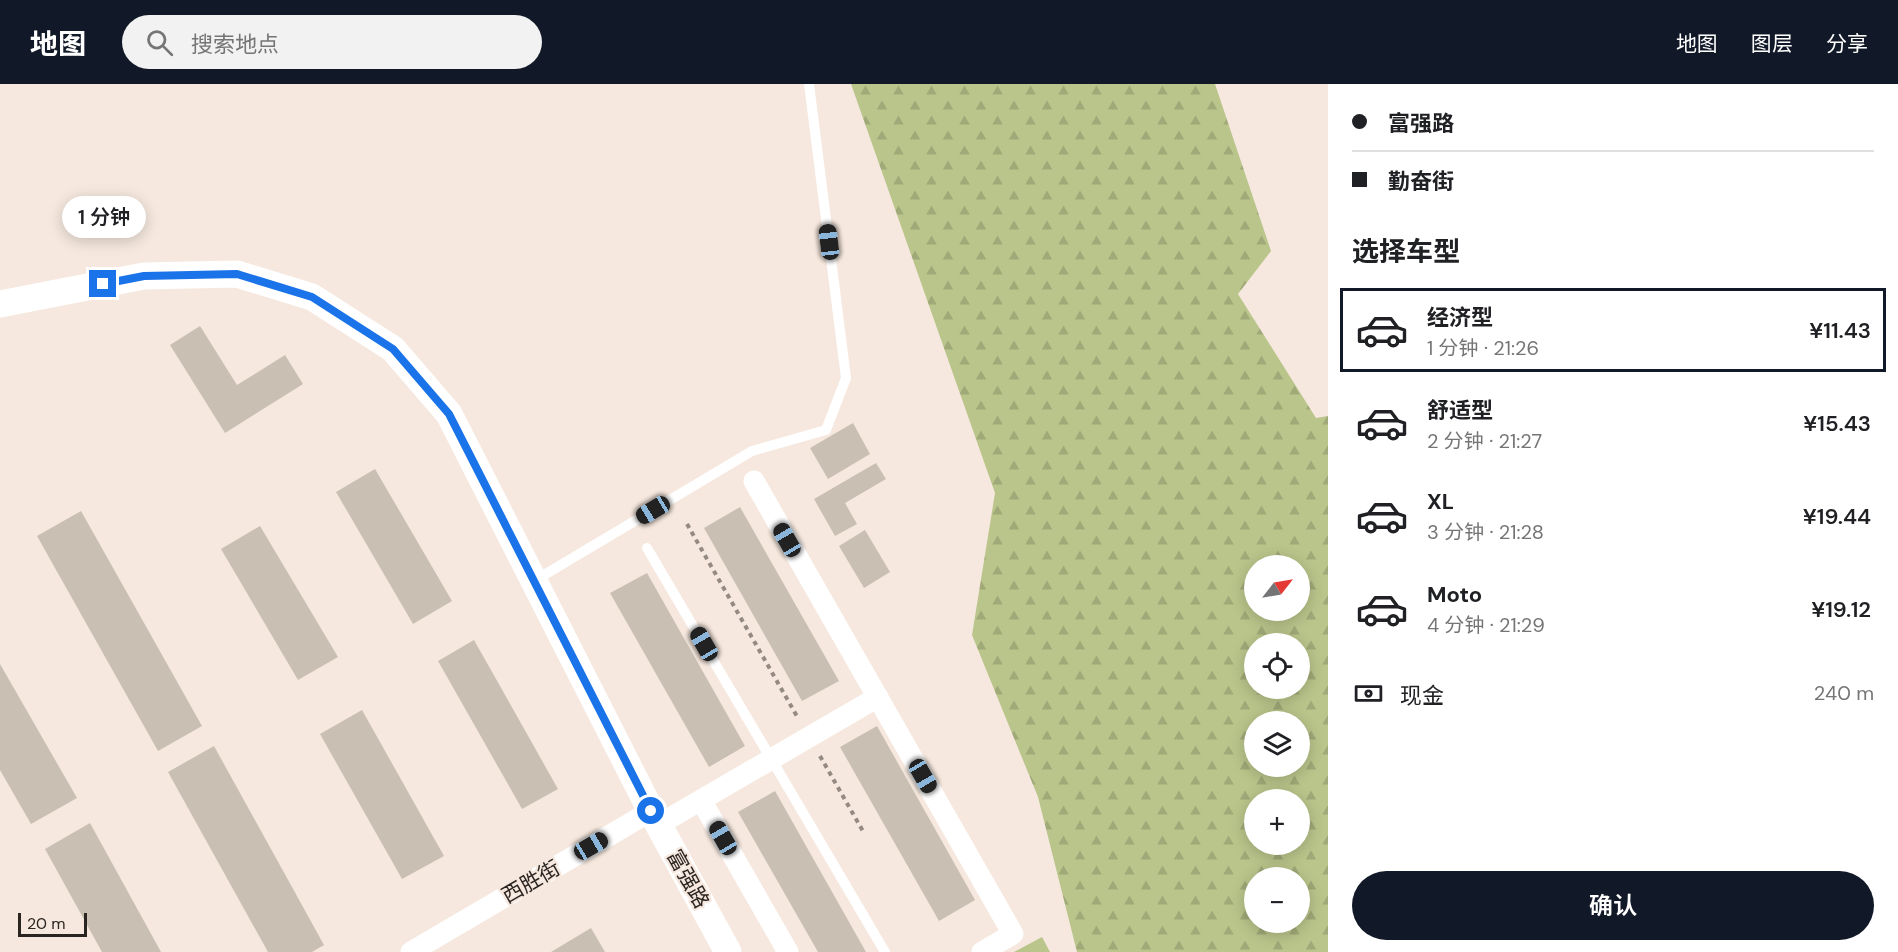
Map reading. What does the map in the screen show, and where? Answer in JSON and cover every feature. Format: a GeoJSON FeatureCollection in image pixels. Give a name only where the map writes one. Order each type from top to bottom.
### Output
{"type":"FeatureCollection","features":[{"type":"Feature","properties":{"kind":"street","name":"富强路"},"geometry":{"type":"LineString","coordinates":[[0,304],[144,276],[237,274],[312,297],[393,349],[449,414],[655,818],[728,952]]}},
{"type":"Feature","properties":{"kind":"street"},"geometry":{"type":"LineString","coordinates":[[754,481],[1013,934],[982,952]]}},
{"type":"Feature","properties":{"kind":"street","name":"西胜街"},"geometry":{"type":"LineString","coordinates":[[411,952],[655,818],[701,800],[878,697]]}},
{"type":"Feature","properties":{"kind":"street"},"geometry":{"type":"LineString","coordinates":[[701,800],[788,952]]}},
{"type":"Feature","properties":{"kind":"lane"},"geometry":{"type":"LineString","coordinates":[[534,581],[752,451],[825,430],[846,378],[809,84]]}},
{"type":"Feature","properties":{"kind":"lane"},"geometry":{"type":"LineString","coordinates":[[647,548],[885,952]]}},
{"type":"Feature","properties":{"kind":"path"},"geometry":{"type":"LineString","coordinates":[[687,524],[864,833]]}},
{"type":"Feature","properties":{"kind":"green space"},"geometry":{"type":"Polygon","coordinates":[[[851,84],[1215,84],[1271,251],[1238,294],[1316,418],[1328,416],[1328,952],[1077,952],[1038,797],[972,635],[995,493],[851,84]]]}},
{"type":"Feature","properties":{"kind":"green space"},"geometry":{"type":"Polygon","coordinates":[[[1042,937],[1050,952],[1014,952],[1042,937]]]}},
{"type":"Feature","properties":{"kind":"building"},"geometry":{"type":"Polygon","coordinates":[[[200,326],[237,385],[285,355],[303,384],[225,433],[170,345],[200,326]]]}},
{"type":"Feature","properties":{"kind":"building"},"geometry":{"type":"Polygon","coordinates":[[[853,423],[870,454],[828,479],[810,448],[853,423]]]}},
{"type":"Feature","properties":{"kind":"building"},"geometry":{"type":"Polygon","coordinates":[[[876,463],[886,479],[845,503],[857,524],[835,536],[814,499],[876,463]]]}},
{"type":"Feature","properties":{"kind":"building"},"geometry":{"type":"Polygon","coordinates":[[[375,469],[452,601],[413,624],[336,492],[375,469]]]}},
{"type":"Feature","properties":{"kind":"building"},"geometry":{"type":"Polygon","coordinates":[[[740,507],[839,681],[802,701],[704,528],[740,507]]]}},
{"type":"Feature","properties":{"kind":"building"},"geometry":{"type":"Polygon","coordinates":[[[81,511],[202,726],[158,751],[37,536],[81,511]]]}},
{"type":"Feature","properties":{"kind":"building"},"geometry":{"type":"Polygon","coordinates":[[[260,526],[338,657],[298,680],[221,549],[260,526]]]}},
{"type":"Feature","properties":{"kind":"building"},"geometry":{"type":"Polygon","coordinates":[[[865,530],[890,572],[864,588],[839,546],[865,530]]]}},
{"type":"Feature","properties":{"kind":"building"},"geometry":{"type":"Polygon","coordinates":[[[647,573],[745,746],[709,767],[610,593],[647,573]]]}},
{"type":"Feature","properties":{"kind":"building"},"geometry":{"type":"Polygon","coordinates":[[[474,640],[558,789],[522,809],[438,661],[474,640]]]}},
{"type":"Feature","properties":{"kind":"building"},"geometry":{"type":"Polygon","coordinates":[[[0,664],[77,798],[31,824],[0,770],[0,664]]]}},
{"type":"Feature","properties":{"kind":"building"},"geometry":{"type":"Polygon","coordinates":[[[362,710],[444,856],[402,879],[320,734],[362,710]]]}},
{"type":"Feature","properties":{"kind":"building"},"geometry":{"type":"Polygon","coordinates":[[[877,726],[975,900],[939,921],[840,747],[877,726]]]}},
{"type":"Feature","properties":{"kind":"building"},"geometry":{"type":"Polygon","coordinates":[[[214,746],[324,945],[312,952],[268,952],[168,772],[214,746]]]}},
{"type":"Feature","properties":{"kind":"building"},"geometry":{"type":"Polygon","coordinates":[[[775,791],[866,952],[818,952],[738,812],[775,791]]]}},
{"type":"Feature","properties":{"kind":"building"},"geometry":{"type":"Polygon","coordinates":[[[90,823],[161,952],[102,952],[45,849],[90,823]]]}},
{"type":"Feature","properties":{"kind":"building"},"geometry":{"type":"Polygon","coordinates":[[[591,928],[605,952],[551,952],[591,928]]]}},
{"type":"Feature","properties":{"kind":"route"},"geometry":{"type":"LineString","coordinates":[[103,284],[144,276],[237,274],[312,297],[393,349],[449,414],[651,811]]}}]}
